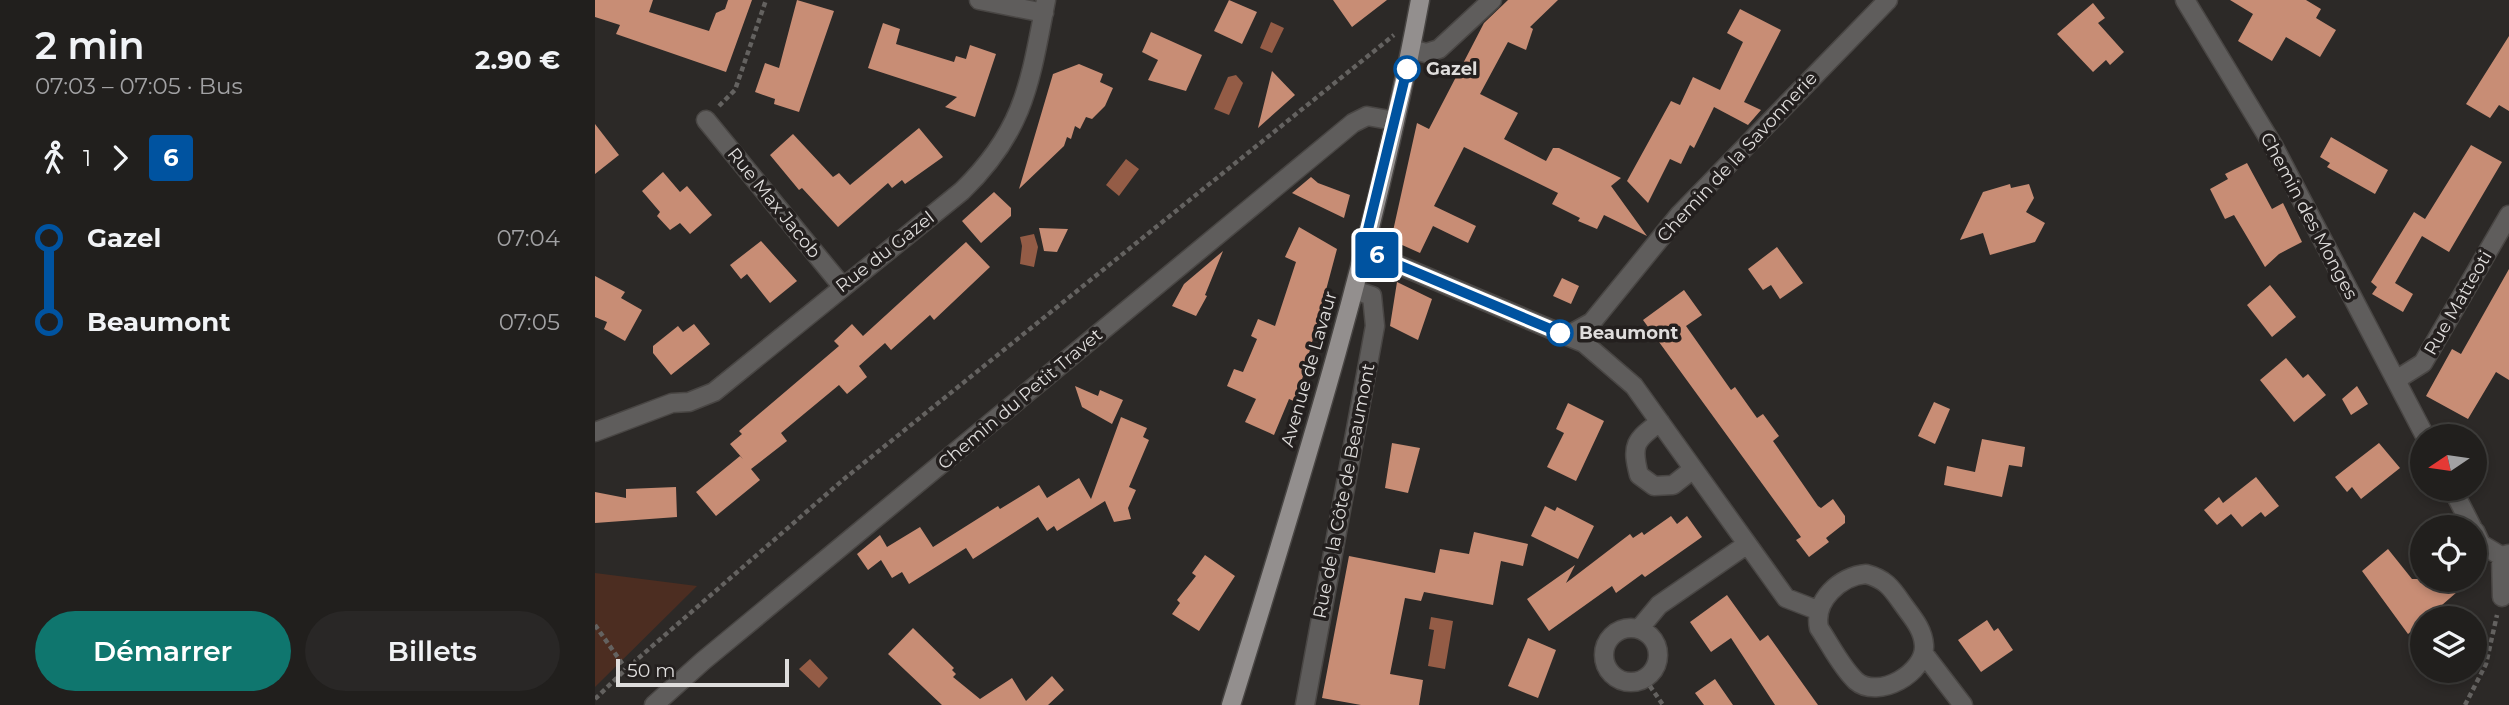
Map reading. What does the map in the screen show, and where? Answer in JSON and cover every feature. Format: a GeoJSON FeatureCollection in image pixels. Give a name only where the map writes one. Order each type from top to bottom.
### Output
{"type":"FeatureCollection","features":[{"type":"Feature","properties":{"kind":"main road","name":"Avenue de Lavaur"},"geometry":{"type":"LineString","coordinates":[[1231,705],[1354,290],[1395,121],[1418,8]]}},
{"type":"Feature","properties":{"kind":"street"},"geometry":{"type":"LineString","coordinates":[[979,0],[1045,6]]}},
{"type":"Feature","properties":{"kind":"street"},"geometry":{"type":"LineString","coordinates":[[1411,49],[1426,53],[1439,49],[1492,0]]}},
{"type":"Feature","properties":{"kind":"street","name":"Chemin de la Savonnerie"},"geometry":{"type":"LineString","coordinates":[[1567,336],[1592,322],[1680,214],[1888,0]]}},
{"type":"Feature","properties":{"kind":"street","name":"Chemin des Monges"},"geometry":{"type":"LineString","coordinates":[[2185,0],[2274,147],[2419,424]]}},
{"type":"Feature","properties":{"kind":"street","name":"Rue du Gazel"},"geometry":{"type":"LineString","coordinates":[[595,432],[715,392],[962,191],[988,166],[1010,133],[1026,96],[1045,6]]}},
{"type":"Feature","properties":{"kind":"street","name":"Chemin du Petit Travet"},"geometry":{"type":"LineString","coordinates":[[655,705],[694,668],[1353,123],[1367,116],[1395,121]]}},
{"type":"Feature","properties":{"kind":"street","name":"Rue Max Jacob"},"geometry":{"type":"LineString","coordinates":[[705,120],[842,286]]}},
{"type":"Feature","properties":{"kind":"street","name":"Rue Matteoti"},"geometry":{"type":"LineString","coordinates":[[2396,380],[2423,363],[2509,215]]}},
{"type":"Feature","properties":{"kind":"street"},"geometry":{"type":"LineString","coordinates":[[1363,250],[1584,342],[1634,386],[1786,598],[1817,610]]}},
{"type":"Feature","properties":{"kind":"street","name":"Rue de la Côte de Beaumont"},"geometry":{"type":"LineString","coordinates":[[1305,705],[1375,326],[1372,296],[1354,290]]}},
{"type":"Feature","properties":{"kind":"street"},"geometry":{"type":"LineString","coordinates":[[1660,422],[1640,436],[1633,454],[1639,475],[1654,486],[1664,486],[1673,485],[1692,470]]}},
{"type":"Feature","properties":{"kind":"street"},"geometry":{"type":"LineString","coordinates":[[1639,629],[1659,605],[1746,545]]}},
{"type":"Feature","properties":{"kind":"street"},"geometry":{"type":"LineString","coordinates":[[2487,547],[2505,555],[2501,597]]}},
{"type":"Feature","properties":{"kind":"street"},"geometry":{"type":"LineString","coordinates":[[1924,654],[1918,665],[1898,680],[1882,688],[1868,688],[1855,680],[1819,628],[1817,610],[1827,595],[1856,575],[1878,577],[1887,581],[1921,629],[1924,654],[1963,705]]}},
{"type":"Feature","properties":{"kind":"street"},"geometry":{"type":"LineString","coordinates":[[1622,629],[1639,629],[1647,633],[1658,648],[1657,666],[1645,679],[1627,682],[1619,679],[1607,666],[1604,658],[1608,640],[1622,629]]}},
{"type":"Feature","properties":{"kind":"path"},"geometry":{"type":"LineString","coordinates":[[705,120],[736,90],[766,0]]}},
{"type":"Feature","properties":{"kind":"path"},"geometry":{"type":"LineString","coordinates":[[595,699],[844,479],[1418,8]]}},
{"type":"Feature","properties":{"kind":"path"},"geometry":{"type":"LineString","coordinates":[[2465,705],[2486,664],[2501,597]]}},
{"type":"Feature","properties":{"kind":"path"},"geometry":{"type":"LineString","coordinates":[[595,625],[626,669]]}},
{"type":"Feature","properties":{"kind":"path"},"geometry":{"type":"LineString","coordinates":[[1645,679],[1663,705]]}},
{"type":"Feature","properties":{"kind":"shaded area"},"geometry":{"type":"Polygon","coordinates":[[[1271,22],[1284,28],[1272,53],[1260,48],[1271,22]]]}},
{"type":"Feature","properties":{"kind":"shaded area"},"geometry":{"type":"Polygon","coordinates":[[[1236,75],[1243,83],[1229,115],[1214,109],[1228,77],[1236,75]]]}},
{"type":"Feature","properties":{"kind":"shaded area"},"geometry":{"type":"Polygon","coordinates":[[[1126,159],[1139,169],[1119,196],[1106,185],[1126,159]]]}},
{"type":"Feature","properties":{"kind":"shaded area"},"geometry":{"type":"Polygon","coordinates":[[[1034,234],[1038,247],[1034,267],[1020,264],[1020,237],[1034,234]]]}},
{"type":"Feature","properties":{"kind":"shaded area"},"geometry":{"type":"Polygon","coordinates":[[[595,573],[697,586],[595,687],[595,573]]]}},
{"type":"Feature","properties":{"kind":"shaded area"},"geometry":{"type":"Polygon","coordinates":[[[1431,617],[1453,621],[1445,669],[1428,666],[1434,630],[1429,629],[1431,617]]]}},
{"type":"Feature","properties":{"kind":"shaded area"},"geometry":{"type":"Polygon","coordinates":[[[810,659],[828,678],[819,688],[799,669],[810,659]]]}},
{"type":"Feature","properties":{"kind":"building"},"geometry":{"type":"Polygon","coordinates":[[[595,0],[653,0],[649,12],[709,31],[716,13],[725,9],[728,0],[752,0],[726,72],[616,34],[620,25],[595,17],[595,0]]]}},
{"type":"Feature","properties":{"kind":"building"},"geometry":{"type":"Polygon","coordinates":[[[797,0],[834,11],[799,112],[774,104],[775,99],[755,92],[765,63],[779,68],[797,0]]]}},
{"type":"Feature","properties":{"kind":"building"},"geometry":{"type":"Polygon","coordinates":[[[1229,0],[1257,12],[1242,44],[1214,31],[1229,0]]]}},
{"type":"Feature","properties":{"kind":"building"},"geometry":{"type":"Polygon","coordinates":[[[1333,0],[1387,0],[1352,27],[1333,0]]]}},
{"type":"Feature","properties":{"kind":"building"},"geometry":{"type":"Polygon","coordinates":[[[1508,0],[1558,0],[1530,27],[1533,29],[1526,50],[1508,42],[1480,94],[1518,113],[1504,139],[1546,161],[1553,148],[1559,148],[1621,178],[1611,186],[1647,236],[1604,215],[1597,229],[1578,221],[1580,218],[1552,204],[1558,193],[1464,147],[1434,206],[1476,226],[1468,243],[1433,226],[1420,253],[1391,240],[1417,123],[1429,129],[1484,23],[1508,0]]]}},
{"type":"Feature","properties":{"kind":"building"},"geometry":{"type":"Polygon","coordinates":[[[2230,0],[2306,0],[2321,9],[2316,18],[2336,30],[2320,57],[2286,37],[2272,61],[2238,41],[2253,14],[2230,0]]]}},
{"type":"Feature","properties":{"kind":"building"},"geometry":{"type":"Polygon","coordinates":[[[2093,3],[2105,18],[2098,23],[2124,52],[2110,65],[2106,60],[2093,72],[2057,34],[2093,3]]]}},
{"type":"Feature","properties":{"kind":"building"},"geometry":{"type":"Polygon","coordinates":[[[1740,9],[1781,30],[1744,102],[1761,110],[1748,125],[1714,107],[1694,148],[1690,145],[1681,164],[1670,159],[1648,203],[1627,181],[1671,101],[1680,105],[1693,77],[1720,90],[1743,42],[1727,33],[1740,9]]]}},
{"type":"Feature","properties":{"kind":"building"},"geometry":{"type":"Polygon","coordinates":[[[883,23],[900,29],[896,44],[954,62],[956,56],[966,59],[970,45],[996,54],[975,117],[945,107],[957,97],[868,68],[883,23]]]}},
{"type":"Feature","properties":{"kind":"building"},"geometry":{"type":"Polygon","coordinates":[[[1151,32],[1202,55],[1186,91],[1148,80],[1158,60],[1142,52],[1151,32]]]}},
{"type":"Feature","properties":{"kind":"building"},"geometry":{"type":"Polygon","coordinates":[[[2509,36],[2509,111],[2499,105],[2490,118],[2466,104],[2509,36]]]}},
{"type":"Feature","properties":{"kind":"building"},"geometry":{"type":"Polygon","coordinates":[[[1079,64],[1103,74],[1100,82],[1113,88],[1105,106],[1092,119],[1086,117],[1080,129],[1075,126],[1071,139],[1067,137],[1064,146],[1019,189],[1053,74],[1079,64]]]}},
{"type":"Feature","properties":{"kind":"building"},"geometry":{"type":"Polygon","coordinates":[[[1272,71],[1295,95],[1258,128],[1272,71]]]}},
{"type":"Feature","properties":{"kind":"building"},"geometry":{"type":"Polygon","coordinates":[[[595,124],[619,155],[595,174],[595,124]]]}},
{"type":"Feature","properties":{"kind":"building"},"geometry":{"type":"Polygon","coordinates":[[[919,128],[943,157],[905,184],[902,180],[892,188],[888,183],[838,227],[802,188],[799,190],[770,155],[793,134],[833,177],[839,173],[850,185],[919,128]]]}},
{"type":"Feature","properties":{"kind":"building"},"geometry":{"type":"Polygon","coordinates":[[[2331,137],[2388,170],[2375,194],[2327,167],[2330,163],[2320,157],[2331,137]]]}},
{"type":"Feature","properties":{"kind":"building"},"geometry":{"type":"Polygon","coordinates":[[[2471,145],[2502,162],[2449,252],[2422,236],[2395,283],[2413,294],[2403,312],[2372,294],[2377,287],[2371,282],[2414,212],[2425,219],[2471,145]]]}},
{"type":"Feature","properties":{"kind":"building"},"geometry":{"type":"Polygon","coordinates":[[[2247,163],[2272,209],[2283,203],[2302,242],[2279,254],[2265,267],[2234,215],[2225,219],[2210,189],[2228,179],[2225,174],[2247,163]]]}},
{"type":"Feature","properties":{"kind":"building"},"geometry":{"type":"Polygon","coordinates":[[[663,172],[680,192],[687,186],[712,215],[690,234],[680,223],[670,230],[657,216],[660,212],[642,191],[663,172]]]}},
{"type":"Feature","properties":{"kind":"building"},"geometry":{"type":"Polygon","coordinates":[[[1311,177],[1318,183],[1350,195],[1344,218],[1292,193],[1311,177]]]}},
{"type":"Feature","properties":{"kind":"building"},"geometry":{"type":"Polygon","coordinates":[[[2010,184],[2011,188],[2029,184],[2034,198],[2026,212],[2045,223],[2035,242],[1990,255],[1983,233],[1960,240],[1983,192],[2010,184]]]}},
{"type":"Feature","properties":{"kind":"building"},"geometry":{"type":"Polygon","coordinates":[[[994,192],[1011,208],[1011,216],[981,243],[962,221],[994,192]]]}},
{"type":"Feature","properties":{"kind":"building"},"geometry":{"type":"Polygon","coordinates":[[[1299,227],[1337,249],[1296,402],[1289,399],[1274,435],[1245,422],[1256,399],[1227,386],[1234,369],[1243,372],[1257,339],[1251,336],[1258,319],[1275,326],[1296,262],[1285,257],[1299,227]]]}},
{"type":"Feature","properties":{"kind":"building"},"geometry":{"type":"Polygon","coordinates":[[[1039,228],[1068,229],[1057,252],[1044,251],[1039,228]]]}},
{"type":"Feature","properties":{"kind":"building"},"geometry":{"type":"Polygon","coordinates":[[[761,241],[797,281],[770,303],[747,274],[741,279],[730,265],[761,241]]]}},
{"type":"Feature","properties":{"kind":"building"},"geometry":{"type":"Polygon","coordinates":[[[966,242],[990,267],[934,320],[930,315],[891,350],[885,343],[859,366],[867,377],[847,394],[839,385],[781,433],[787,441],[751,469],[760,480],[716,516],[696,492],[740,456],[743,459],[730,444],[742,434],[739,431],[839,346],[834,341],[852,324],[863,336],[966,242]]]}},
{"type":"Feature","properties":{"kind":"building"},"geometry":{"type":"Polygon","coordinates":[[[1777,247],[1803,283],[1780,299],[1771,285],[1763,290],[1748,269],[1777,247]]]}},
{"type":"Feature","properties":{"kind":"building"},"geometry":{"type":"Polygon","coordinates":[[[1223,251],[1205,295],[1207,296],[1196,316],[1172,306],[1184,284],[1223,251]]]}},
{"type":"Feature","properties":{"kind":"building"},"geometry":{"type":"Polygon","coordinates":[[[2509,269],[2509,380],[2496,372],[2468,419],[2426,396],[2452,349],[2461,354],[2509,269]]]}},
{"type":"Feature","properties":{"kind":"building"},"geometry":{"type":"Polygon","coordinates":[[[595,276],[625,292],[621,298],[642,310],[625,341],[604,329],[607,322],[595,317],[595,276]]]}},
{"type":"Feature","properties":{"kind":"building"},"geometry":{"type":"Polygon","coordinates":[[[1562,278],[1579,286],[1571,304],[1553,296],[1562,278]]]}},
{"type":"Feature","properties":{"kind":"building"},"geometry":{"type":"Polygon","coordinates":[[[1397,282],[1432,299],[1418,340],[1390,326],[1397,282]]]}},
{"type":"Feature","properties":{"kind":"building"},"geometry":{"type":"Polygon","coordinates":[[[2270,285],[2296,317],[2272,337],[2247,305],[2270,285]]]}},
{"type":"Feature","properties":{"kind":"building"},"geometry":{"type":"Polygon","coordinates":[[[1684,290],[1702,315],[1686,326],[1731,390],[1735,387],[1757,418],[1763,414],[1779,436],[1773,441],[1818,506],[1821,508],[1833,499],[1845,516],[1845,523],[1826,538],[1829,542],[1809,557],[1796,540],[1801,537],[1643,320],[1684,290]]]}},
{"type":"Feature","properties":{"kind":"building"},"geometry":{"type":"Polygon","coordinates":[[[694,324],[710,344],[671,375],[653,353],[653,346],[678,326],[683,332],[694,324]]]}},
{"type":"Feature","properties":{"kind":"building"},"geometry":{"type":"Polygon","coordinates":[[[2286,358],[2303,378],[2308,374],[2326,395],[2294,422],[2260,380],[2286,358]]]}},
{"type":"Feature","properties":{"kind":"building"},"geometry":{"type":"Polygon","coordinates":[[[1075,386],[1098,396],[1100,390],[1123,400],[1112,424],[1082,407],[1075,386]]]}},
{"type":"Feature","properties":{"kind":"building"},"geometry":{"type":"Polygon","coordinates":[[[2357,386],[2368,404],[2351,415],[2342,399],[2357,386]]]}},
{"type":"Feature","properties":{"kind":"building"},"geometry":{"type":"Polygon","coordinates":[[[1934,402],[1950,409],[1935,444],[1918,436],[1934,402]]]}},
{"type":"Feature","properties":{"kind":"building"},"geometry":{"type":"Polygon","coordinates":[[[1568,403],[1604,421],[1576,481],[1547,467],[1564,433],[1556,429],[1568,403]]]}},
{"type":"Feature","properties":{"kind":"building"},"geometry":{"type":"Polygon","coordinates":[[[1121,417],[1147,428],[1143,437],[1149,440],[1129,487],[1136,490],[1128,508],[1131,519],[1114,522],[1105,501],[1057,531],[1054,526],[1047,531],[1038,517],[973,559],[966,548],[909,584],[902,572],[892,578],[881,560],[868,570],[857,554],[880,535],[887,547],[920,527],[933,547],[998,506],[1000,509],[1039,485],[1047,498],[1079,478],[1091,499],[1121,417]]]}},
{"type":"Feature","properties":{"kind":"building"},"geometry":{"type":"Polygon","coordinates":[[[1982,439],[2025,447],[2022,467],[2009,465],[2002,497],[1944,485],[1947,466],[1975,472],[1982,439]]]}},
{"type":"Feature","properties":{"kind":"building"},"geometry":{"type":"Polygon","coordinates":[[[1392,443],[1420,448],[1408,493],[1385,488],[1392,443]]]}},
{"type":"Feature","properties":{"kind":"building"},"geometry":{"type":"Polygon","coordinates":[[[2379,443],[2400,468],[2361,499],[2352,487],[2347,492],[2335,477],[2379,443]]]}},
{"type":"Feature","properties":{"kind":"building"},"geometry":{"type":"Polygon","coordinates":[[[2256,477],[2279,506],[2265,517],[2261,512],[2242,527],[2231,514],[2217,525],[2204,510],[2219,497],[2223,503],[2256,477]]]}},
{"type":"Feature","properties":{"kind":"building"},"geometry":{"type":"Polygon","coordinates":[[[676,487],[677,517],[595,523],[595,492],[626,498],[626,489],[676,487]]]}},
{"type":"Feature","properties":{"kind":"building"},"geometry":{"type":"Polygon","coordinates":[[[1545,506],[1555,511],[1557,507],[1594,526],[1578,559],[1531,536],[1545,506]]]}},
{"type":"Feature","properties":{"kind":"building"},"geometry":{"type":"Polygon","coordinates":[[[1671,516],[1677,524],[1687,516],[1702,537],[1645,577],[1642,574],[1616,593],[1612,586],[1549,631],[1527,599],[1575,565],[1566,583],[1630,534],[1633,538],[1642,532],[1644,535],[1671,516]]]}},
{"type":"Feature","properties":{"kind":"building"},"geometry":{"type":"Polygon","coordinates":[[[1474,532],[1528,544],[1523,566],[1501,561],[1493,605],[1424,592],[1421,601],[1405,598],[1390,674],[1423,680],[1419,705],[1361,705],[1322,698],[1349,556],[1435,573],[1440,549],[1469,554],[1474,532]]]}},
{"type":"Feature","properties":{"kind":"building"},"geometry":{"type":"Polygon","coordinates":[[[2388,549],[2410,576],[2410,592],[2457,592],[2441,606],[2410,606],[2408,634],[2362,571],[2388,549]]]}},
{"type":"Feature","properties":{"kind":"building"},"geometry":{"type":"Polygon","coordinates":[[[1205,555],[1235,576],[1199,631],[1172,614],[1180,603],[1177,600],[1196,576],[1192,573],[1205,555]]]}},
{"type":"Feature","properties":{"kind":"building"},"geometry":{"type":"Polygon","coordinates":[[[1727,595],[1760,641],[1768,635],[1818,705],[1775,705],[1731,638],[1711,652],[1690,622],[1727,595]]]}},
{"type":"Feature","properties":{"kind":"building"},"geometry":{"type":"Polygon","coordinates":[[[1987,620],[1994,631],[1998,628],[2013,650],[1981,672],[1958,640],[1987,620]]]}},
{"type":"Feature","properties":{"kind":"building"},"geometry":{"type":"Polygon","coordinates":[[[913,628],[954,668],[952,670],[956,674],[953,677],[980,699],[1012,678],[1026,701],[1052,676],[1064,690],[1048,705],[942,705],[888,654],[913,628]]]}},
{"type":"Feature","properties":{"kind":"building"},"geometry":{"type":"Polygon","coordinates":[[[1528,638],[1556,650],[1538,698],[1508,686],[1528,638]]]}},
{"type":"Feature","properties":{"kind":"building"},"geometry":{"type":"Polygon","coordinates":[[[1715,679],[1733,705],[1704,705],[1695,693],[1715,679]]]}},
{"type":"Feature","properties":{"kind":"bus line","name":"6"},"geometry":{"type":"LineString","coordinates":[[1407,69],[1363,250],[1560,333]]}},
{"type":"Feature","properties":{"kind":"place","name":"Gazel"},"geometry":{"type":"Point","coordinates":[1407,69]}},
{"type":"Feature","properties":{"kind":"place","name":"Beaumont"},"geometry":{"type":"Point","coordinates":[1560,333]}}]}
